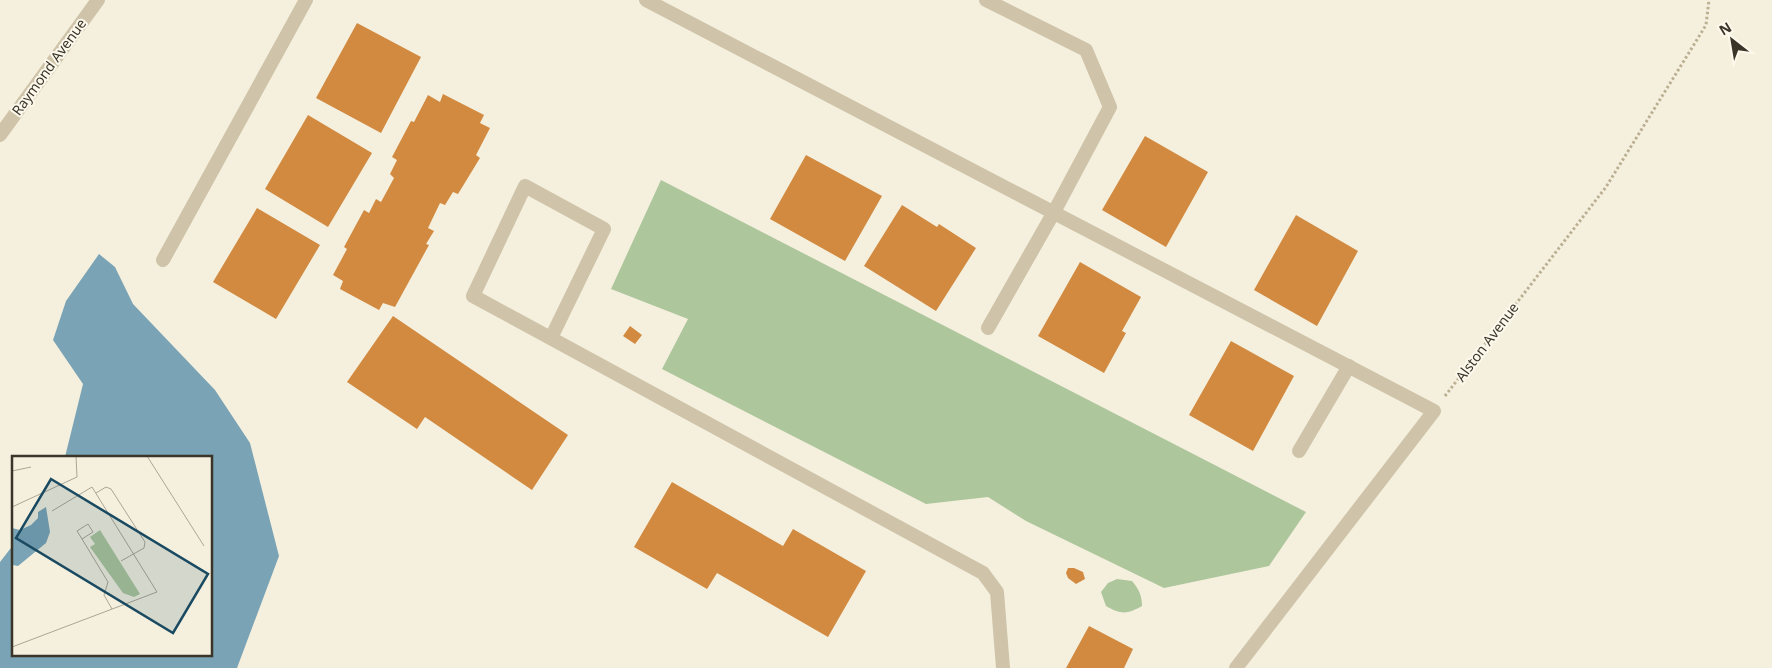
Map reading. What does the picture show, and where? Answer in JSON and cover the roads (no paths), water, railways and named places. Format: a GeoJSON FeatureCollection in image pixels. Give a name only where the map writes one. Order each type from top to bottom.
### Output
{"type":"FeatureCollection","features":[{"type":"Feature","properties":{"kind":"street","name":"Raymond Avenue"},"geometry":{"type":"LineString","coordinates":[[0,135],[98,0]]}},
{"type":"Feature","properties":{"kind":"street"},"geometry":{"type":"LineString","coordinates":[[163,260],[306,0]]}},
{"type":"Feature","properties":{"kind":"street"},"geometry":{"type":"LineString","coordinates":[[646,0],[1434,411],[1236,668]]}},
{"type":"Feature","properties":{"kind":"street"},"geometry":{"type":"LineString","coordinates":[[986,0],[1086,50],[1110,107],[1054,212],[988,328]]}},
{"type":"Feature","properties":{"kind":"street"},"geometry":{"type":"LineString","coordinates":[[551,338],[604,229],[525,186],[472,296],[983,573],[997,592],[1003,668]]}},
{"type":"Feature","properties":{"kind":"street"},"geometry":{"type":"LineString","coordinates":[[1300,451],[1349,366]]}},
{"type":"Feature","properties":{"kind":"water"},"geometry":{"type":"Polygon","coordinates":[[[99,254],[115,267],[133,304],[215,390],[250,443],[279,556],[237,668],[0,668],[0,562],[12,547],[12,656],[212,656],[212,456],[65,456],[83,384],[53,340],[66,301],[99,254]]]}}]}
